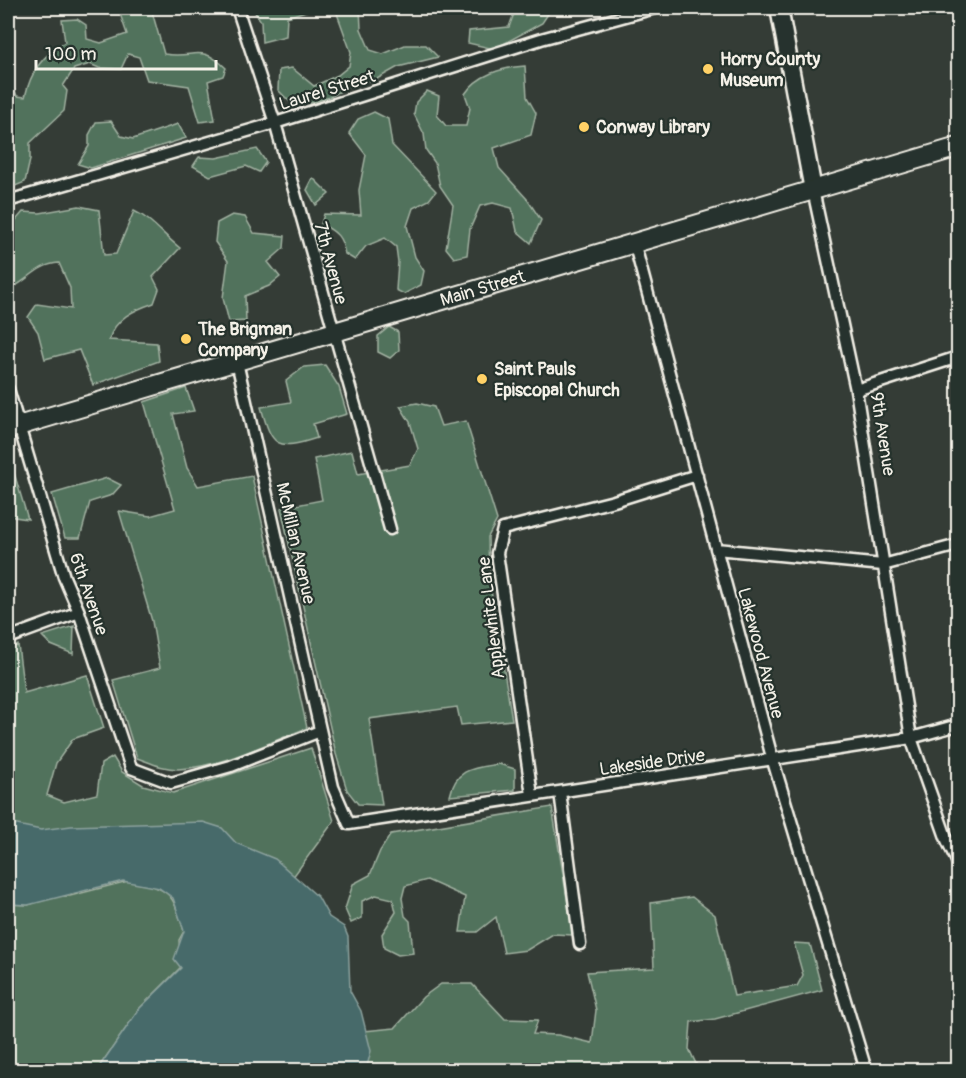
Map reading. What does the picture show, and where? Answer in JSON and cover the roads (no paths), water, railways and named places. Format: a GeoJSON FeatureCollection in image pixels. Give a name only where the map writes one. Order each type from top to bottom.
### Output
{"type":"FeatureCollection","features":[{"type":"Feature","properties":{"kind":"main road","name":"Main Street"},"geometry":{"type":"LineString","coordinates":[[13,428],[958,147]]}},
{"type":"Feature","properties":{"kind":"street","name":"7th Avenue"},"geometry":{"type":"LineString","coordinates":[[237,8],[275,123],[390,529]]}},
{"type":"Feature","properties":{"kind":"street","name":"Laurel Street"},"geometry":{"type":"LineString","coordinates":[[8,201],[275,123],[541,39],[656,8]]}},
{"type":"Feature","properties":{"kind":"street","name":"9th Avenue"},"geometry":{"type":"LineString","coordinates":[[779,8],[813,190],[856,390],[911,738],[947,840],[958,862]]}},
{"type":"Feature","properties":{"kind":"street","name":"Lakewood Avenue"},"geometry":{"type":"LineString","coordinates":[[634,242],[773,761],[866,1071]]}},
{"type":"Feature","properties":{"kind":"street"},"geometry":{"type":"LineString","coordinates":[[856,390],[958,357]]}},
{"type":"Feature","properties":{"kind":"street","name":"McMillan Avenue"},"geometry":{"type":"LineString","coordinates":[[237,362],[333,787],[349,824]]}},
{"type":"Feature","properties":{"kind":"street","name":"6th Avenue"},"geometry":{"type":"LineString","coordinates":[[8,389],[13,428],[64,577],[79,612],[130,768],[171,783],[231,766],[320,731]]}},
{"type":"Feature","properties":{"kind":"street","name":"Applewhite Lane"},"geometry":{"type":"LineString","coordinates":[[532,795],[497,553],[503,529],[614,501],[697,475]]}},
{"type":"Feature","properties":{"kind":"street"},"geometry":{"type":"LineString","coordinates":[[716,549],[883,565],[958,545]]}},
{"type":"Feature","properties":{"kind":"street"},"geometry":{"type":"LineString","coordinates":[[8,638],[79,612]]}},
{"type":"Feature","properties":{"kind":"street","name":"Lakeside Drive"},"geometry":{"type":"LineString","coordinates":[[349,824],[773,761],[911,738],[958,725]]}},
{"type":"Feature","properties":{"kind":"street"},"geometry":{"type":"LineString","coordinates":[[560,792],[580,944]]}},
{"type":"Feature","properties":{"kind":"water"},"geometry":{"type":"Polygon","coordinates":[[[203,822],[222,828],[236,843],[275,859],[318,897],[329,917],[344,927],[348,937],[350,991],[361,1011],[371,1051],[366,1070],[97,1070],[140,1008],[181,968],[174,959],[184,931],[173,898],[159,888],[123,881],[28,905],[8,904],[8,823],[41,830],[71,826],[203,822]]]}},
{"type":"Feature","properties":{"kind":"place","name":"Horry County Museum"},"geometry":{"type":"Point","coordinates":[708,69]}},
{"type":"Feature","properties":{"kind":"place","name":"Conway Library"},"geometry":{"type":"Point","coordinates":[584,127]}},
{"type":"Feature","properties":{"kind":"place","name":"The Brigman Company"},"geometry":{"type":"Point","coordinates":[186,339]}},
{"type":"Feature","properties":{"kind":"place","name":"Saint Pauls Episcopal Church"},"geometry":{"type":"Point","coordinates":[482,379]}}]}
